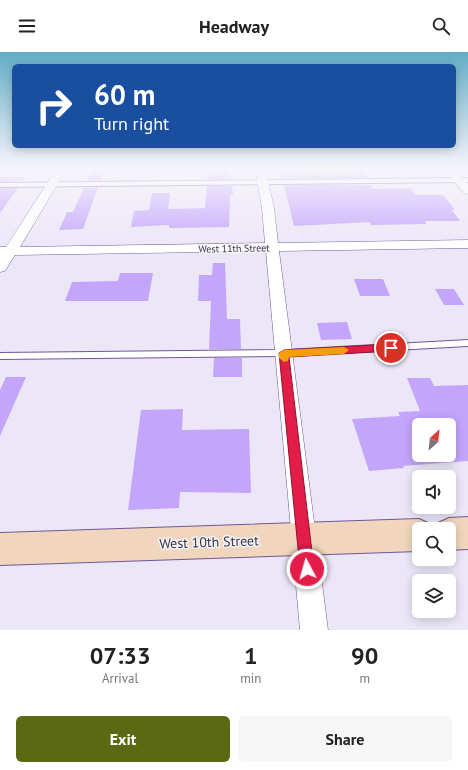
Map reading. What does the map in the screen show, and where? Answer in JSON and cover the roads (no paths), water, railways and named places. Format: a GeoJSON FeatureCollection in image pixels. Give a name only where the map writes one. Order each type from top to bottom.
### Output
{"type":"FeatureCollection","features":[{"type":"Feature","properties":{"kind":"street"},"geometry":{"type":"LineString","coordinates":[[0,268],[5,251],[45,195]]}},
{"type":"Feature","properties":{"kind":"street"},"geometry":{"type":"LineString","coordinates":[[265,195],[284,353],[314,630]]}},
{"type":"Feature","properties":{"kind":"street","name":"West 11th Street"},"geometry":{"type":"LineString","coordinates":[[5,251],[468,244]]}},
{"type":"Feature","properties":{"kind":"street"},"geometry":{"type":"LineString","coordinates":[[456,534],[468,533]]}},
{"type":"Feature","properties":{"kind":"street","name":"West 10th Street"},"geometry":{"type":"LineString","coordinates":[[0,550],[412,535]]}},
{"type":"Feature","properties":{"kind":"lane"},"geometry":{"type":"LineString","coordinates":[[0,356],[284,353],[468,344]]}}]}
